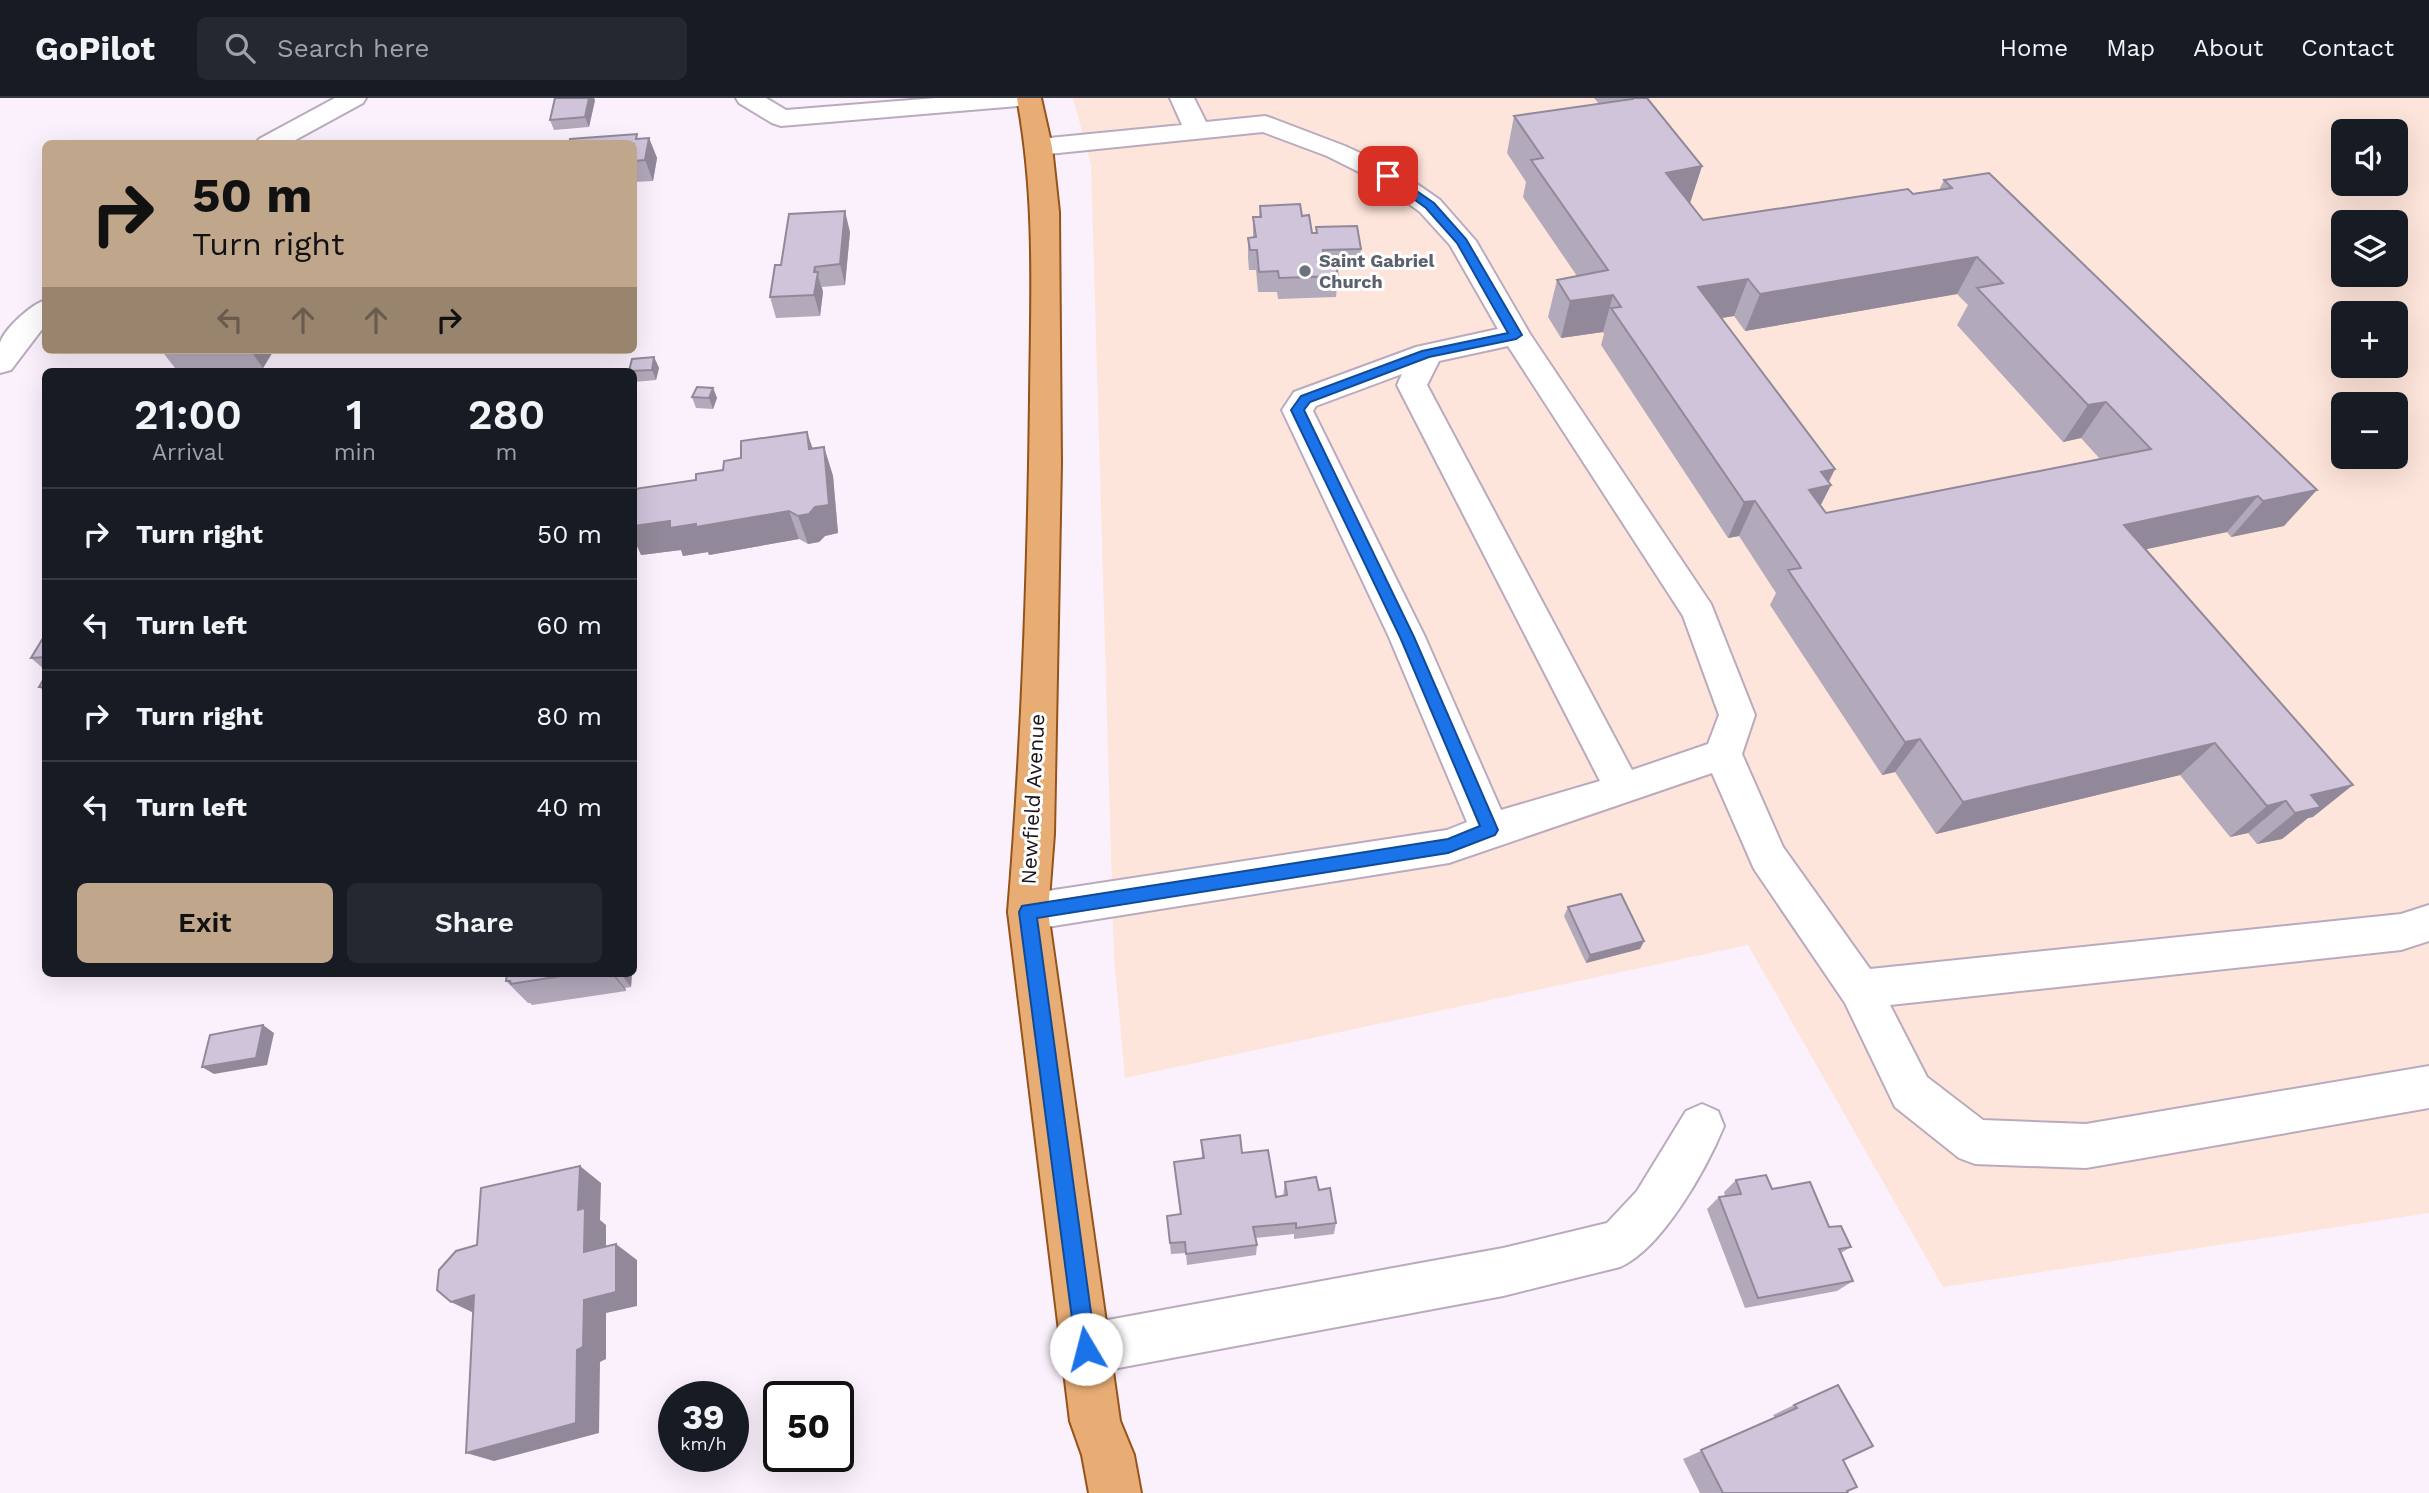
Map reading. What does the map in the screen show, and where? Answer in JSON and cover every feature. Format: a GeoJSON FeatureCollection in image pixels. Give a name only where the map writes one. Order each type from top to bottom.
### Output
{"type":"FeatureCollection","features":[{"type":"Feature","properties":{"kind":"main road","name":"Newfield Avenue"},"geometry":{"type":"LineString","coordinates":[[1029,98],[1039,147],[1045,212],[1045,463],[1034,834],[1028,912],[1095,1421],[1108,1455],[1115,1493]]}},
{"type":"Feature","properties":{"kind":"street"},"geometry":{"type":"LineString","coordinates":[[275,140],[354,98]]}},
{"type":"Feature","properties":{"kind":"street"},"geometry":{"type":"LineString","coordinates":[[748,98],[781,118],[1029,98]]}},
{"type":"Feature","properties":{"kind":"street"},"geometry":{"type":"LineString","coordinates":[[1182,98],[1197,131]]}},
{"type":"Feature","properties":{"kind":"street"},"geometry":{"type":"LineString","coordinates":[[1039,147],[1265,124],[1336,151],[1388,176],[1430,206],[1462,241],[1516,335],[1699,612],[1737,715],[1723,754],[1768,857],[1860,989],[1911,1092],[1975,1142],[2086,1146],[2429,1087]]}},
{"type":"Feature","properties":{"kind":"street"},"geometry":{"type":"LineString","coordinates":[[0,316],[40,314]]}},
{"type":"Feature","properties":{"kind":"street"},"geometry":{"type":"LineString","coordinates":[[0,363],[40,314]]}},
{"type":"Feature","properties":{"kind":"street"},"geometry":{"type":"LineString","coordinates":[[1490,830],[1407,637],[1297,410],[1305,399],[1427,354],[1516,335]]}},
{"type":"Feature","properties":{"kind":"street"},"geometry":{"type":"LineString","coordinates":[[1427,354],[1412,385],[1623,789]]}},
{"type":"Feature","properties":{"kind":"street"},"geometry":{"type":"LineString","coordinates":[[1028,912],[1448,846],[1723,754]]}},
{"type":"Feature","properties":{"kind":"street"},"geometry":{"type":"LineString","coordinates":[[1860,989],[2401,932],[2429,923]]}},
{"type":"Feature","properties":{"kind":"street"},"geometry":{"type":"LineString","coordinates":[[1086,1349],[1503,1272],[1620,1243],[1653,1207],[1702,1126]]}},
{"type":"Feature","properties":{"kind":"shaded area"},"geometry":{"type":"Polygon","coordinates":[[[1073,98],[2429,98],[2429,1213],[1943,1287],[1748,945],[1125,1078],[1114,959],[1091,165],[1073,98]]]}},
{"type":"Feature","properties":{"kind":"building"},"geometry":{"type":"Polygon","coordinates":[[[555,98],[589,98],[585,117],[550,120],[555,98]]]}},
{"type":"Feature","properties":{"kind":"building"},"geometry":{"type":"Polygon","coordinates":[[[1647,98],[1702,166],[1666,173],[1703,220],[1908,189],[1913,194],[1952,188],[1944,180],[1989,173],[2317,490],[2263,501],[2258,496],[2124,525],[2353,785],[2311,795],[2321,807],[2295,813],[2286,801],[2267,806],[2215,743],[1963,802],[1920,739],[1905,742],[1788,570],[1801,568],[1798,563],[1755,501],[1744,502],[1611,308],[1621,307],[1613,295],[1570,301],[1557,280],[1608,270],[1531,160],[1543,158],[1514,116],[1647,98]],[[1977,257],[1760,294],[1748,279],[1698,287],[1835,469],[1821,472],[1831,485],[1809,490],[1826,513],[2151,449],[2106,402],[2088,405],[1977,288],[2003,283],[1977,257]]]}},
{"type":"Feature","properties":{"kind":"building"},"geometry":{"type":"Polygon","coordinates":[[[637,134],[636,139],[649,138],[645,160],[637,161],[637,140],[570,139],[637,134]]]}},
{"type":"Feature","properties":{"kind":"building"},"geometry":{"type":"Polygon","coordinates":[[[1300,204],[1302,216],[1309,215],[1312,233],[1317,233],[1316,227],[1357,226],[1361,249],[1323,250],[1324,259],[1335,258],[1338,276],[1279,278],[1278,271],[1259,272],[1257,250],[1250,250],[1248,238],[1256,237],[1253,217],[1261,217],[1260,206],[1300,204]]]}},
{"type":"Feature","properties":{"kind":"building"},"geometry":{"type":"Polygon","coordinates":[[[845,211],[840,264],[815,267],[814,272],[818,272],[814,295],[770,297],[775,265],[781,265],[789,214],[845,211]]]}},
{"type":"Feature","properties":{"kind":"building"},"geometry":{"type":"Polygon","coordinates":[[[654,357],[652,370],[630,368],[632,359],[654,357]]]}},
{"type":"Feature","properties":{"kind":"building"},"geometry":{"type":"Polygon","coordinates":[[[697,387],[713,388],[709,398],[692,397],[697,387]]]}},
{"type":"Feature","properties":{"kind":"building"},"geometry":{"type":"Polygon","coordinates":[[[807,432],[809,449],[824,447],[829,505],[815,507],[809,514],[798,516],[789,511],[696,527],[696,524],[670,528],[670,521],[637,526],[637,489],[696,480],[696,474],[723,470],[724,461],[741,458],[741,441],[807,432]]]}},
{"type":"Feature","properties":{"kind":"building"},"geometry":{"type":"Polygon","coordinates":[[[42,640],[42,657],[31,658],[42,640]]]}},
{"type":"Feature","properties":{"kind":"building"},"geometry":{"type":"Polygon","coordinates":[[[1621,894],[1644,941],[1590,955],[1568,907],[1621,894]]]}},
{"type":"Feature","properties":{"kind":"building"},"geometry":{"type":"Polygon","coordinates":[[[506,977],[555,977],[511,984],[506,981],[506,977]]]}},
{"type":"Feature","properties":{"kind":"building"},"geometry":{"type":"Polygon","coordinates":[[[263,1025],[256,1058],[202,1067],[210,1035],[263,1025]]]}},
{"type":"Feature","properties":{"kind":"building"},"geometry":{"type":"Polygon","coordinates":[[[1240,1135],[1242,1153],[1268,1150],[1276,1197],[1287,1195],[1285,1182],[1316,1177],[1319,1190],[1330,1188],[1336,1223],[1296,1228],[1296,1223],[1253,1227],[1257,1245],[1186,1254],[1185,1242],[1170,1243],[1167,1216],[1181,1214],[1174,1162],[1204,1158],[1201,1140],[1240,1135]]]}},
{"type":"Feature","properties":{"kind":"building"},"geometry":{"type":"Polygon","coordinates":[[[580,1166],[578,1210],[585,1208],[584,1252],[616,1244],[616,1292],[584,1300],[583,1347],[577,1350],[576,1423],[466,1453],[474,1295],[451,1302],[437,1290],[439,1270],[456,1251],[477,1245],[481,1188],[580,1166]]]}},
{"type":"Feature","properties":{"kind":"building"},"geometry":{"type":"Polygon","coordinates":[[[1766,1175],[1772,1189],[1810,1182],[1829,1227],[1841,1226],[1851,1247],[1839,1249],[1853,1281],[1758,1298],[1719,1197],[1741,1194],[1736,1180],[1766,1175]]]}},
{"type":"Feature","properties":{"kind":"building"},"geometry":{"type":"Polygon","coordinates":[[[1838,1385],[1873,1446],[1843,1460],[1857,1487],[1847,1491],[1848,1493],[1723,1493],[1701,1450],[1797,1408],[1794,1405],[1838,1385]]]}},
{"type":"Feature","properties":{"kind":"place","name":"Saint Gabriel Church"},"geometry":{"type":"Point","coordinates":[1305,271]}},
{"type":"Feature","properties":{"kind":"route"},"geometry":{"type":"LineString","coordinates":[[1086,1349],[1028,912],[1448,846],[1490,830],[1407,637],[1297,410],[1305,399],[1427,354],[1516,335],[1462,241],[1430,206],[1388,176]]}}]}
